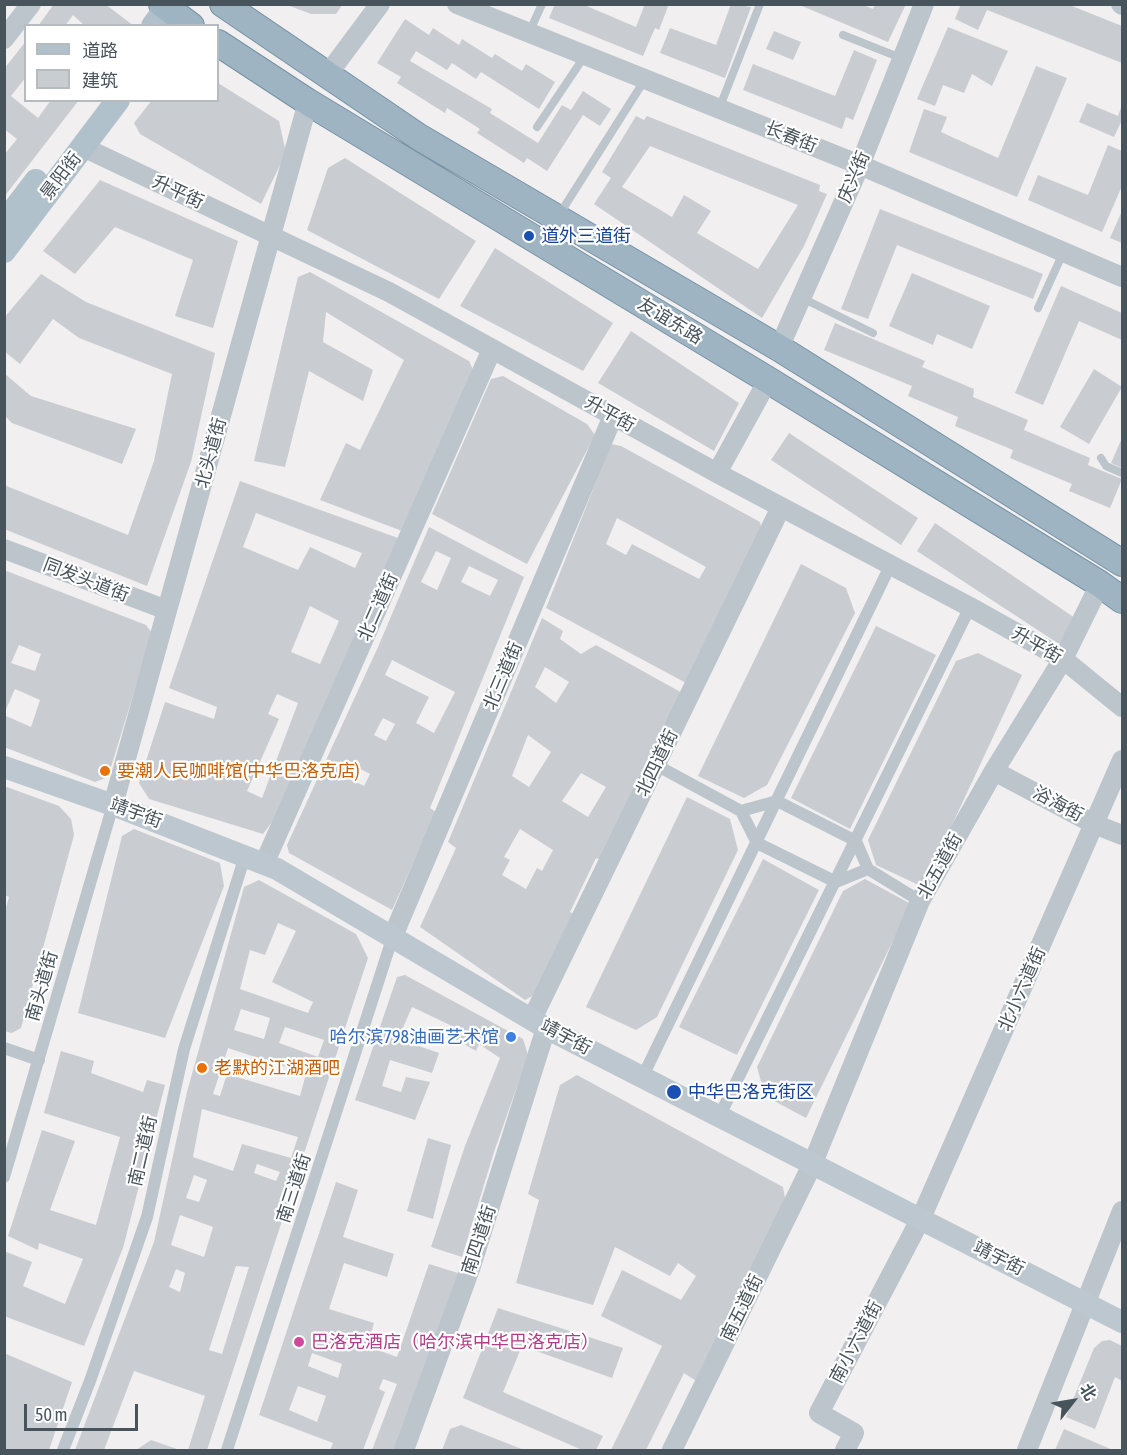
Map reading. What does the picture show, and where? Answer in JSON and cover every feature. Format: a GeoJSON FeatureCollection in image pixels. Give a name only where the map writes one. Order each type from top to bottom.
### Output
{"type":"FeatureCollection","features":[{"type":"Feature","properties":{"kind":"highway","name":"友谊东路"},"geometry":{"type":"LineString","coordinates":[[223,4],[419,137],[779,348],[1122,563]]}},
{"type":"Feature","properties":{"kind":"highway","name":"友谊东路"},"geometry":{"type":"LineString","coordinates":[[219,44],[308,102],[768,380],[1100,584],[1122,600]]}},
{"type":"Feature","properties":{"kind":"main road","name":"景阳街"},"geometry":{"type":"LineString","coordinates":[[4,223],[96,102]]}},
{"type":"Feature","properties":{"kind":"main road","name":"景阳街"},"geometry":{"type":"LineString","coordinates":[[4,251],[117,102]]}},
{"type":"Feature","properties":{"kind":"main road","name":"靖宇街"},"geometry":{"type":"LineString","coordinates":[[4,767],[114,805],[254,860],[393,936],[539,1023],[1122,1322]]}},
{"type":"Feature","properties":{"kind":"street"},"geometry":{"type":"LineString","coordinates":[[4,39],[31,4]]}},
{"type":"Feature","properties":{"kind":"street"},"geometry":{"type":"LineString","coordinates":[[328,74],[381,4]]}},
{"type":"Feature","properties":{"kind":"street","name":"长春街"},"geometry":{"type":"LineString","coordinates":[[457,4],[860,165],[1122,277]]}},
{"type":"Feature","properties":{"kind":"street","name":"庆兴街"},"geometry":{"type":"LineString","coordinates":[[779,348],[860,165],[924,4]]}},
{"type":"Feature","properties":{"kind":"street","name":"北头道街"},"geometry":{"type":"LineString","coordinates":[[114,805],[308,102]]}},
{"type":"Feature","properties":{"kind":"street","name":"升平街"},"geometry":{"type":"LineString","coordinates":[[83,147],[388,292],[717,473],[891,564],[1063,659],[1122,706]]}},
{"type":"Feature","properties":{"kind":"street","name":"北二道街"},"geometry":{"type":"LineString","coordinates":[[254,860],[492,349]]}},
{"type":"Feature","properties":{"kind":"street"},"geometry":{"type":"LineString","coordinates":[[717,473],[768,380]]}},
{"type":"Feature","properties":{"kind":"street","name":"北三道街"},"geometry":{"type":"LineString","coordinates":[[393,936],[613,416]]}},
{"type":"Feature","properties":{"kind":"street","name":"北四道街"},"geometry":{"type":"LineString","coordinates":[[539,1023],[656,765],[781,507]]}},
{"type":"Feature","properties":{"kind":"street","name":"同发头道街"},"geometry":{"type":"LineString","coordinates":[[4,549],[167,610]]}},
{"type":"Feature","properties":{"kind":"street"},"geometry":{"type":"LineString","coordinates":[[642,1077],[891,564]]}},
{"type":"Feature","properties":{"kind":"street","name":"北五道街"},"geometry":{"type":"LineString","coordinates":[[812,1164],[920,901],[994,771],[1063,659],[1100,584]]}},
{"type":"Feature","properties":{"kind":"street"},"geometry":{"type":"LineString","coordinates":[[719,1117],[970,607]]}},
{"type":"Feature","properties":{"kind":"street","name":"北小六道街"},"geometry":{"type":"LineString","coordinates":[[921,1218],[1122,760]]}},
{"type":"Feature","properties":{"kind":"street"},"geometry":{"type":"LineString","coordinates":[[656,765],[741,811],[757,843],[836,882],[868,870]]}},
{"type":"Feature","properties":{"kind":"street","name":"浴海街"},"geometry":{"type":"LineString","coordinates":[[994,771],[1095,824],[1122,835]]}},
{"type":"Feature","properties":{"kind":"street"},"geometry":{"type":"LineString","coordinates":[[741,811],[777,801],[856,841],[868,870],[920,901]]}},
{"type":"Feature","properties":{"kind":"street","name":"南头道街"},"geometry":{"type":"LineString","coordinates":[[4,1177],[114,805]]}},
{"type":"Feature","properties":{"kind":"street","name":"南二道街"},"geometry":{"type":"LineString","coordinates":[[63,1450],[90,1381],[147,1217],[184,1049],[254,860]]}},
{"type":"Feature","properties":{"kind":"street","name":"南三道街"},"geometry":{"type":"LineString","coordinates":[[227,1450],[393,936]]}},
{"type":"Feature","properties":{"kind":"street","name":"南四道街"},"geometry":{"type":"LineString","coordinates":[[404,1450],[471,1266],[539,1023]]}},
{"type":"Feature","properties":{"kind":"street"},"geometry":{"type":"LineString","coordinates":[[4,1048],[39,1060]]}},
{"type":"Feature","properties":{"kind":"street","name":"南五道街"},"geometry":{"type":"LineString","coordinates":[[672,1450],[812,1164]]}},
{"type":"Feature","properties":{"kind":"street"},"geometry":{"type":"LineString","coordinates":[[1027,1450],[1122,1211]]}},
{"type":"Feature","properties":{"kind":"street","name":"南小六道街"},"geometry":{"type":"LineString","coordinates":[[845,1450],[854,1433],[819,1413],[921,1218]]}},
{"type":"Feature","properties":{"kind":"lane"},"geometry":{"type":"LineString","coordinates":[[529,33],[542,4]]}},
{"type":"Feature","properties":{"kind":"lane"},"geometry":{"type":"LineString","coordinates":[[719,109],[760,4]]}},
{"type":"Feature","properties":{"kind":"lane"},"geometry":{"type":"LineString","coordinates":[[843,35],[902,59]]}},
{"type":"Feature","properties":{"kind":"lane"},"geometry":{"type":"LineString","coordinates":[[537,127],[585,55]]}},
{"type":"Feature","properties":{"kind":"lane"},"geometry":{"type":"LineString","coordinates":[[558,218],[645,79]]}},
{"type":"Feature","properties":{"kind":"lane"},"geometry":{"type":"LineString","coordinates":[[1038,308],[1064,252]]}},
{"type":"Feature","properties":{"kind":"lane"},"geometry":{"type":"LineString","coordinates":[[801,297],[873,333]]}},
{"type":"Feature","properties":{"kind":"lane"},"geometry":{"type":"LineString","coordinates":[[1101,458],[1106,466],[1122,473]]}},
{"type":"Feature","properties":{"kind":"building"},"geometry":{"type":"Polygon","coordinates":[[[54,4],[105,4],[131,24],[83,24],[73,15],[66,24],[39,24],[54,4]]]}},
{"type":"Feature","properties":{"kind":"building"},"geometry":{"type":"Polygon","coordinates":[[[343,4],[336,14],[311,14],[287,5],[343,4]]]}},
{"type":"Feature","properties":{"kind":"building"},"geometry":{"type":"Polygon","coordinates":[[[555,4],[582,4],[636,27],[645,4],[669,4],[659,30],[655,28],[643,56],[549,18],[555,4]]]}},
{"type":"Feature","properties":{"kind":"building"},"geometry":{"type":"Polygon","coordinates":[[[731,4],[751,7],[725,78],[660,53],[670,28],[716,45],[731,4]]]}},
{"type":"Feature","properties":{"kind":"building"},"geometry":{"type":"Polygon","coordinates":[[[797,4],[861,4],[873,9],[875,4],[906,4],[888,42],[797,4]]]}},
{"type":"Feature","properties":{"kind":"building"},"geometry":{"type":"Polygon","coordinates":[[[961,4],[1067,4],[1122,26],[1122,63],[987,10],[978,30],[955,19],[961,4]]]}},
{"type":"Feature","properties":{"kind":"building"},"geometry":{"type":"Polygon","coordinates":[[[405,19],[429,35],[433,28],[459,45],[462,39],[492,58],[495,54],[522,71],[526,64],[555,82],[539,109],[481,72],[476,79],[452,63],[447,70],[416,51],[410,61],[492,109],[490,113],[538,143],[562,105],[571,110],[583,91],[611,109],[600,126],[583,115],[547,171],[527,158],[524,163],[477,133],[480,129],[447,108],[445,113],[397,83],[401,77],[377,63],[405,19]]]}},
{"type":"Feature","properties":{"kind":"building"},"geometry":{"type":"Polygon","coordinates":[[[948,27],[1008,51],[992,86],[972,74],[964,93],[943,85],[935,106],[917,99],[948,27]]]}},
{"type":"Feature","properties":{"kind":"building"},"geometry":{"type":"Polygon","coordinates":[[[774,31],[801,42],[793,60],[766,49],[774,31]]]}},
{"type":"Feature","properties":{"kind":"building"},"geometry":{"type":"Polygon","coordinates":[[[24,44],[24,80],[11,96],[38,118],[50,102],[77,102],[4,197],[4,155],[17,139],[4,129],[4,69],[24,44]]]}},
{"type":"Feature","properties":{"kind":"building"},"geometry":{"type":"Polygon","coordinates":[[[854,50],[877,60],[853,120],[846,117],[842,129],[743,90],[753,64],[835,96],[854,50]]]}},
{"type":"Feature","properties":{"kind":"building"},"geometry":{"type":"Polygon","coordinates":[[[1036,66],[1067,78],[1017,197],[909,152],[924,109],[947,117],[941,132],[998,158],[1036,66]]]}},
{"type":"Feature","properties":{"kind":"building"},"geometry":{"type":"Polygon","coordinates":[[[219,84],[279,121],[286,153],[261,204],[140,134],[134,123],[150,102],[219,102],[219,84]]]}},
{"type":"Feature","properties":{"kind":"building"},"geometry":{"type":"Polygon","coordinates":[[[1087,103],[1118,116],[1122,105],[1122,120],[1114,137],[1079,122],[1087,103]]]}},
{"type":"Feature","properties":{"kind":"building"},"geometry":{"type":"Polygon","coordinates":[[[636,116],[644,120],[647,116],[820,185],[819,191],[827,194],[804,246],[762,318],[594,204],[611,178],[602,172],[636,116]],[[650,146],[622,187],[672,217],[684,195],[711,211],[697,233],[758,269],[798,205],[650,146]]]}},
{"type":"Feature","properties":{"kind":"building"},"geometry":{"type":"Polygon","coordinates":[[[1108,145],[1122,151],[1122,186],[1102,232],[1028,200],[1038,175],[1088,195],[1108,145]]]}},
{"type":"Feature","properties":{"kind":"building"},"geometry":{"type":"Polygon","coordinates":[[[345,158],[476,241],[439,299],[307,230],[328,168],[345,158]]]}},
{"type":"Feature","properties":{"kind":"building"},"geometry":{"type":"Polygon","coordinates":[[[100,180],[238,241],[213,328],[175,316],[193,260],[115,227],[75,274],[43,251],[100,180]]]}},
{"type":"Feature","properties":{"kind":"building"},"geometry":{"type":"Polygon","coordinates":[[[880,209],[1043,274],[1033,299],[897,245],[868,319],[841,309],[880,209]]]}},
{"type":"Feature","properties":{"kind":"building"},"geometry":{"type":"Polygon","coordinates":[[[1122,211],[1122,243],[1110,238],[1122,211]]]}},
{"type":"Feature","properties":{"kind":"building"},"geometry":{"type":"Polygon","coordinates":[[[495,248],[613,323],[583,371],[460,306],[495,248]]]}},
{"type":"Feature","properties":{"kind":"building"},"geometry":{"type":"Polygon","coordinates":[[[310,272],[469,361],[474,372],[402,531],[320,500],[346,443],[360,450],[404,360],[326,312],[323,342],[373,370],[363,401],[309,371],[285,467],[254,461],[298,277],[310,272]]]}},
{"type":"Feature","properties":{"kind":"building"},"geometry":{"type":"Polygon","coordinates":[[[912,273],[990,306],[972,349],[937,334],[933,345],[889,326],[912,273]]]}},
{"type":"Feature","properties":{"kind":"building"},"geometry":{"type":"Polygon","coordinates":[[[41,274],[86,302],[215,353],[191,462],[147,586],[4,529],[4,485],[128,535],[154,461],[172,374],[79,338],[53,319],[20,364],[4,351],[4,318],[41,274]]]}},
{"type":"Feature","properties":{"kind":"building"},"geometry":{"type":"Polygon","coordinates":[[[1061,286],[1122,313],[1122,340],[1079,321],[1043,405],[1015,393],[1061,286]]]}},
{"type":"Feature","properties":{"kind":"building"},"geometry":{"type":"Polygon","coordinates":[[[835,323],[925,361],[922,367],[974,389],[973,397],[1028,420],[1024,430],[1090,458],[1088,465],[1122,479],[1110,508],[1069,491],[1072,484],[1010,458],[1013,450],[955,426],[958,417],[908,396],[912,386],[824,350],[835,323]]]}},
{"type":"Feature","properties":{"kind":"building"},"geometry":{"type":"Polygon","coordinates":[[[631,331],[739,403],[714,451],[598,383],[631,331]]]}},
{"type":"Feature","properties":{"kind":"building"},"geometry":{"type":"Polygon","coordinates":[[[1094,369],[1122,387],[1089,444],[1060,427],[1094,369]]]}},
{"type":"Feature","properties":{"kind":"building"},"geometry":{"type":"Polygon","coordinates":[[[5,374],[31,396],[136,429],[122,464],[12,423],[5,416],[5,374]]]}},
{"type":"Feature","properties":{"kind":"building"},"geometry":{"type":"Polygon","coordinates":[[[503,376],[587,424],[595,435],[527,564],[432,514],[491,379],[503,376]]]}},
{"type":"Feature","properties":{"kind":"building"},"geometry":{"type":"Polygon","coordinates":[[[789,433],[918,518],[901,545],[771,460],[789,433]]]}},
{"type":"Feature","properties":{"kind":"building"},"geometry":{"type":"Polygon","coordinates":[[[1122,438],[1122,468],[1111,463],[1122,438]]]}},
{"type":"Feature","properties":{"kind":"building"},"geometry":{"type":"Polygon","coordinates":[[[611,444],[621,446],[760,522],[763,536],[688,684],[546,608],[611,444]],[[617,518],[606,544],[626,555],[632,544],[699,579],[706,567],[617,518]]]}},
{"type":"Feature","properties":{"kind":"building"},"geometry":{"type":"Polygon","coordinates":[[[240,481],[398,538],[272,822],[263,834],[149,799],[139,783],[165,702],[214,719],[217,707],[169,688],[240,481]],[[256,513],[243,547],[298,570],[310,547],[355,568],[362,553],[256,513]],[[310,606],[291,652],[320,664],[339,621],[310,606]],[[277,694],[268,714],[279,719],[247,791],[262,798],[298,703],[277,694]]]}},
{"type":"Feature","properties":{"kind":"building"},"geometry":{"type":"Polygon","coordinates":[[[935,523],[1075,618],[1059,644],[917,551],[935,523]]]}},
{"type":"Feature","properties":{"kind":"building"},"geometry":{"type":"Polygon","coordinates":[[[429,527],[524,577],[430,808],[436,812],[392,910],[289,853],[287,845],[378,647],[429,527]],[[436,551],[421,582],[437,590],[451,558],[436,551]],[[469,566],[461,582],[490,596],[498,580],[469,566]],[[392,660],[385,675],[429,697],[416,723],[434,733],[455,692],[392,660]],[[383,718],[374,735],[386,741],[395,724],[383,718]],[[351,764],[344,776],[364,786],[370,774],[351,764]]]}},
{"type":"Feature","properties":{"kind":"building"},"geometry":{"type":"Polygon","coordinates":[[[801,564],[846,588],[855,613],[767,785],[744,798],[698,776],[801,564]]]}},
{"type":"Feature","properties":{"kind":"building"},"geometry":{"type":"Polygon","coordinates":[[[4,570],[146,625],[152,633],[108,777],[95,782],[4,747],[4,715],[31,727],[40,700],[15,689],[4,714],[4,570]],[[19,645],[11,663],[35,671],[41,654],[19,645]]]}},
{"type":"Feature","properties":{"kind":"building"},"geometry":{"type":"Polygon","coordinates":[[[542,618],[563,631],[560,639],[581,654],[596,645],[684,694],[604,861],[596,858],[570,912],[579,917],[539,992],[525,1000],[420,927],[456,848],[448,842],[542,618]],[[545,667],[535,687],[556,703],[569,682],[545,667]],[[528,735],[512,776],[529,787],[551,752],[528,735]],[[581,773],[562,801],[588,817],[606,787],[581,773]],[[520,829],[504,857],[510,860],[502,875],[526,889],[537,868],[542,871],[553,850],[520,829]]]}},
{"type":"Feature","properties":{"kind":"building"},"geometry":{"type":"Polygon","coordinates":[[[876,626],[936,655],[850,829],[791,798],[876,626]]]}},
{"type":"Feature","properties":{"kind":"building"},"geometry":{"type":"Polygon","coordinates":[[[978,653],[1022,675],[923,887],[876,865],[868,840],[956,661],[978,653]]]}},
{"type":"Feature","properties":{"kind":"building"},"geometry":{"type":"Polygon","coordinates":[[[4,786],[59,806],[71,819],[74,835],[21,1028],[12,1033],[4,1031],[4,914],[9,897],[4,895],[4,786]]]}},
{"type":"Feature","properties":{"kind":"building"},"geometry":{"type":"Polygon","coordinates":[[[687,797],[730,819],[738,850],[657,1017],[636,1030],[586,1007],[687,797]]]}},
{"type":"Feature","properties":{"kind":"building"},"geometry":{"type":"Polygon","coordinates":[[[134,829],[220,863],[224,886],[165,1038],[78,1013],[122,836],[134,829]]]}},
{"type":"Feature","properties":{"kind":"building"},"geometry":{"type":"Polygon","coordinates":[[[763,859],[819,890],[737,1055],[679,1027],[763,859]]]}},
{"type":"Feature","properties":{"kind":"building"},"geometry":{"type":"Polygon","coordinates":[[[865,879],[911,904],[806,1118],[765,1096],[757,1067],[843,891],[865,879]]]}},
{"type":"Feature","properties":{"kind":"building"},"geometry":{"type":"Polygon","coordinates":[[[259,880],[356,934],[368,958],[207,1450],[188,1450],[205,1396],[134,1371],[104,1450],[75,1450],[154,1242],[187,1092],[244,887],[259,880]],[[278,923],[265,955],[250,950],[240,989],[308,1013],[313,1002],[272,982],[296,931],[278,923]],[[241,1009],[234,1030],[264,1039],[270,1018],[241,1009]],[[285,1027],[279,1043],[318,1057],[324,1040],[285,1027]],[[228,1048],[213,1094],[220,1096],[227,1074],[300,1096],[306,1074],[228,1048]],[[202,1109],[193,1157],[233,1171],[242,1144],[291,1158],[298,1137],[202,1109]],[[257,1164],[254,1173],[276,1181],[280,1172],[257,1164]],[[194,1175],[186,1198],[199,1202],[207,1180],[194,1175]],[[180,1215],[171,1245],[204,1257],[213,1227],[180,1215]],[[236,1266],[209,1350],[222,1354],[249,1267],[236,1266]],[[176,1269],[169,1287],[180,1292],[185,1273],[176,1269]]]}},
{"type":"Feature","properties":{"kind":"building"},"geometry":{"type":"Polygon","coordinates":[[[405,975],[523,1039],[528,1055],[494,1152],[462,1257],[431,1247],[465,1146],[500,1058],[479,1044],[476,1051],[445,1033],[450,1025],[412,1007],[398,1039],[439,1053],[432,1073],[390,1060],[382,1086],[401,1092],[406,1077],[430,1082],[415,1120],[355,1100],[397,977],[405,975]]]}},
{"type":"Feature","properties":{"kind":"building"},"geometry":{"type":"Polygon","coordinates":[[[61,1051],[94,1061],[91,1073],[143,1092],[147,1080],[165,1085],[123,1248],[84,1346],[4,1316],[4,1251],[32,1262],[23,1286],[65,1304],[83,1259],[39,1243],[38,1250],[8,1236],[42,1130],[75,1141],[50,1210],[96,1225],[120,1137],[44,1113],[61,1051]]]}},
{"type":"Feature","properties":{"kind":"building"},"geometry":{"type":"Polygon","coordinates":[[[577,1075],[783,1187],[786,1204],[696,1381],[684,1373],[646,1450],[611,1450],[662,1346],[601,1316],[622,1270],[681,1300],[696,1276],[678,1263],[670,1276],[615,1247],[593,1305],[516,1283],[539,1200],[528,1194],[560,1085],[577,1075]]]}},
{"type":"Feature","properties":{"kind":"building"},"geometry":{"type":"Polygon","coordinates":[[[428,1138],[451,1145],[433,1219],[407,1211],[428,1138]]]}},
{"type":"Feature","properties":{"kind":"building"},"geometry":{"type":"Polygon","coordinates":[[[336,1182],[358,1190],[343,1237],[394,1254],[387,1277],[344,1263],[329,1309],[374,1323],[367,1346],[397,1357],[429,1264],[458,1273],[398,1450],[372,1450],[397,1384],[383,1379],[379,1389],[385,1392],[363,1450],[330,1450],[333,1443],[259,1415],[336,1182]],[[312,1353],[308,1366],[338,1378],[342,1364],[312,1353]],[[298,1386],[289,1410],[317,1422],[326,1396],[298,1386]]]}},
{"type":"Feature","properties":{"kind":"building"},"geometry":{"type":"Polygon","coordinates":[[[498,1308],[623,1348],[612,1378],[522,1346],[503,1392],[603,1436],[596,1450],[582,1450],[463,1398],[498,1308]]]}},
{"type":"Feature","properties":{"kind":"building"},"geometry":{"type":"Polygon","coordinates":[[[1110,1340],[1122,1346],[1122,1381],[1115,1377],[1095,1429],[1066,1417],[1094,1348],[1102,1341],[1110,1340]]]}},
{"type":"Feature","properties":{"kind":"building"},"geometry":{"type":"Polygon","coordinates":[[[4,1353],[72,1382],[49,1450],[4,1450],[4,1353]]]}},
{"type":"Feature","properties":{"kind":"building"},"geometry":{"type":"Polygon","coordinates":[[[461,1425],[524,1450],[442,1450],[450,1429],[461,1425]]]}},
{"type":"Feature","properties":{"kind":"building"},"geometry":{"type":"Polygon","coordinates":[[[1064,1429],[1113,1450],[1055,1450],[1064,1429]]]}},
{"type":"Feature","properties":{"kind":"building"},"geometry":{"type":"Polygon","coordinates":[[[151,1440],[180,1450],[136,1450],[151,1440]]]}},
{"type":"Feature","properties":{"kind":"place","name":"道外三道街"},"geometry":{"type":"Point","coordinates":[529,236]}},
{"type":"Feature","properties":{"kind":"place","name":"要潮人民咖啡馆(中华巴洛克店)"},"geometry":{"type":"Point","coordinates":[105,771]}},
{"type":"Feature","properties":{"kind":"place","name":"哈尔滨798油画艺术馆"},"geometry":{"type":"Point","coordinates":[511,1037]}},
{"type":"Feature","properties":{"kind":"place","name":"老默的江湖酒吧"},"geometry":{"type":"Point","coordinates":[202,1068]}},
{"type":"Feature","properties":{"kind":"place","name":"中华巴洛克街区"},"geometry":{"type":"Point","coordinates":[674,1092]}},
{"type":"Feature","properties":{"kind":"place","name":"巴洛克酒店（哈尔滨中华巴洛克店）"},"geometry":{"type":"Point","coordinates":[299,1342]}}]}
